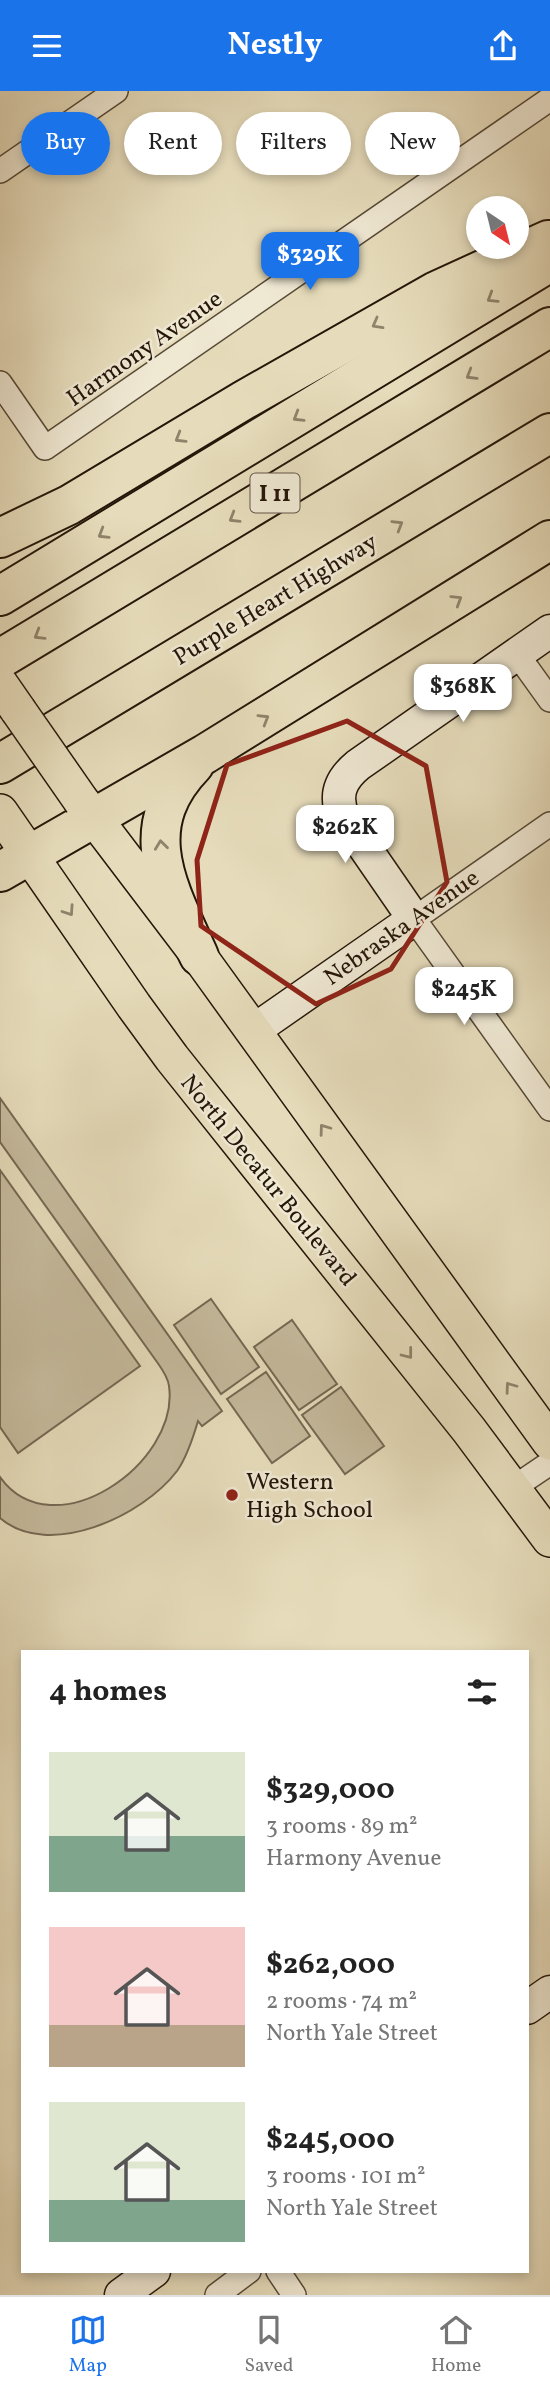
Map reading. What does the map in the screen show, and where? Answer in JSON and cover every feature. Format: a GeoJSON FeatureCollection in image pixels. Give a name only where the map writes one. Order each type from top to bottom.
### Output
{"type":"FeatureCollection","features":[{"type":"Feature","properties":{"kind":"highway"},"geometry":{"type":"LineString","coordinates":[[0,538],[69,505],[255,393],[436,291],[550,239]]}},
{"type":"Feature","properties":{"kind":"highway"},"geometry":{"type":"LineString","coordinates":[[0,596],[550,263]]}},
{"type":"Feature","properties":{"kind":"highway","name":"I 11"},"geometry":{"type":"LineString","coordinates":[[0,659],[550,327]]}},
{"type":"Feature","properties":{"kind":"highway","name":"Purple Heart Highway"},"geometry":{"type":"LineString","coordinates":[[0,764],[550,433]]}},
{"type":"Feature","properties":{"kind":"highway"},"geometry":{"type":"LineString","coordinates":[[12,845],[205,754],[550,540]]}},
{"type":"Feature","properties":{"kind":"highway"},"geometry":{"type":"LineString","coordinates":[[0,777],[150,674]]}},
{"type":"Feature","properties":{"kind":"highway"},"geometry":{"type":"LineString","coordinates":[[199,956],[168,877],[159,838],[162,819],[175,788],[205,754]]}},
{"type":"Feature","properties":{"kind":"main road"},"geometry":{"type":"LineString","coordinates":[[9,697],[88,810],[199,956],[550,1442]]}},
{"type":"Feature","properties":{"kind":"main road","name":"North Decatur Boulevard"},"geometry":{"type":"LineString","coordinates":[[12,845],[180,1068],[513,1488],[550,1539]]}},
{"type":"Feature","properties":{"kind":"street"},"geometry":{"type":"LineString","coordinates":[[0,171],[116,91]]}},
{"type":"Feature","properties":{"kind":"street","name":"Harmony Avenue"},"geometry":{"type":"LineString","coordinates":[[0,383],[45,448],[550,99]]}},
{"type":"Feature","properties":{"kind":"street"},"geometry":{"type":"LineString","coordinates":[[550,631],[358,765],[345,777],[339,793],[343,816],[550,1109]]}},
{"type":"Feature","properties":{"kind":"street"},"geometry":{"type":"LineString","coordinates":[[517,654],[550,700]]}},
{"type":"Feature","properties":{"kind":"street","name":"Nebraska Avenue"},"geometry":{"type":"LineString","coordinates":[[253,1031],[550,824]]}},
{"type":"Feature","properties":{"kind":"street"},"geometry":{"type":"LineString","coordinates":[[513,1488],[550,1463]]}},
{"type":"Feature","properties":{"kind":"street"},"geometry":{"type":"LineString","coordinates":[[529,2007],[550,1992]]}},
{"type":"Feature","properties":{"kind":"street"},"geometry":{"type":"LineString","coordinates":[[121,2295],[151,2273]]}},
{"type":"Feature","properties":{"kind":"street"},"geometry":{"type":"LineString","coordinates":[[217,2295],[246,2273]]}},
{"type":"Feature","properties":{"kind":"street"},"geometry":{"type":"LineString","coordinates":[[279,2273],[294,2295]]}},
{"type":"Feature","properties":{"kind":"highlighted area"},"geometry":{"type":"Polygon","coordinates":[[[347,721],[426,766],[447,882],[391,969],[316,1004],[201,926],[197,860],[227,765],[347,721]]]}},
{"type":"Feature","properties":{"kind":"shaded area"},"geometry":{"type":"Polygon","coordinates":[[[0,1098],[222,1411],[202,1426],[198,1421],[184,1460],[162,1488],[119,1517],[69,1533],[44,1535],[20,1530],[0,1518],[0,1477],[23,1498],[50,1505],[80,1501],[108,1489],[134,1469],[155,1444],[167,1415],[169,1386],[161,1367],[0,1142],[0,1098]]]}},
{"type":"Feature","properties":{"kind":"shaded area"},"geometry":{"type":"Polygon","coordinates":[[[0,1170],[140,1366],[18,1453],[0,1427],[0,1170]]]}},
{"type":"Feature","properties":{"kind":"shaded area"},"geometry":{"type":"Polygon","coordinates":[[[211,1299],[259,1367],[221,1394],[174,1325],[211,1299]]]}},
{"type":"Feature","properties":{"kind":"shaded area"},"geometry":{"type":"Polygon","coordinates":[[[292,1320],[337,1384],[299,1410],[254,1347],[292,1320]]]}},
{"type":"Feature","properties":{"kind":"shaded area"},"geometry":{"type":"Polygon","coordinates":[[[266,1372],[310,1436],[272,1463],[227,1399],[266,1372]]]}},
{"type":"Feature","properties":{"kind":"shaded area"},"geometry":{"type":"Polygon","coordinates":[[[341,1387],[384,1446],[345,1474],[302,1415],[341,1387]]]}},
{"type":"Feature","properties":{"kind":"place","name":"Western High School"},"geometry":{"type":"Point","coordinates":[232,1495]}}]}
